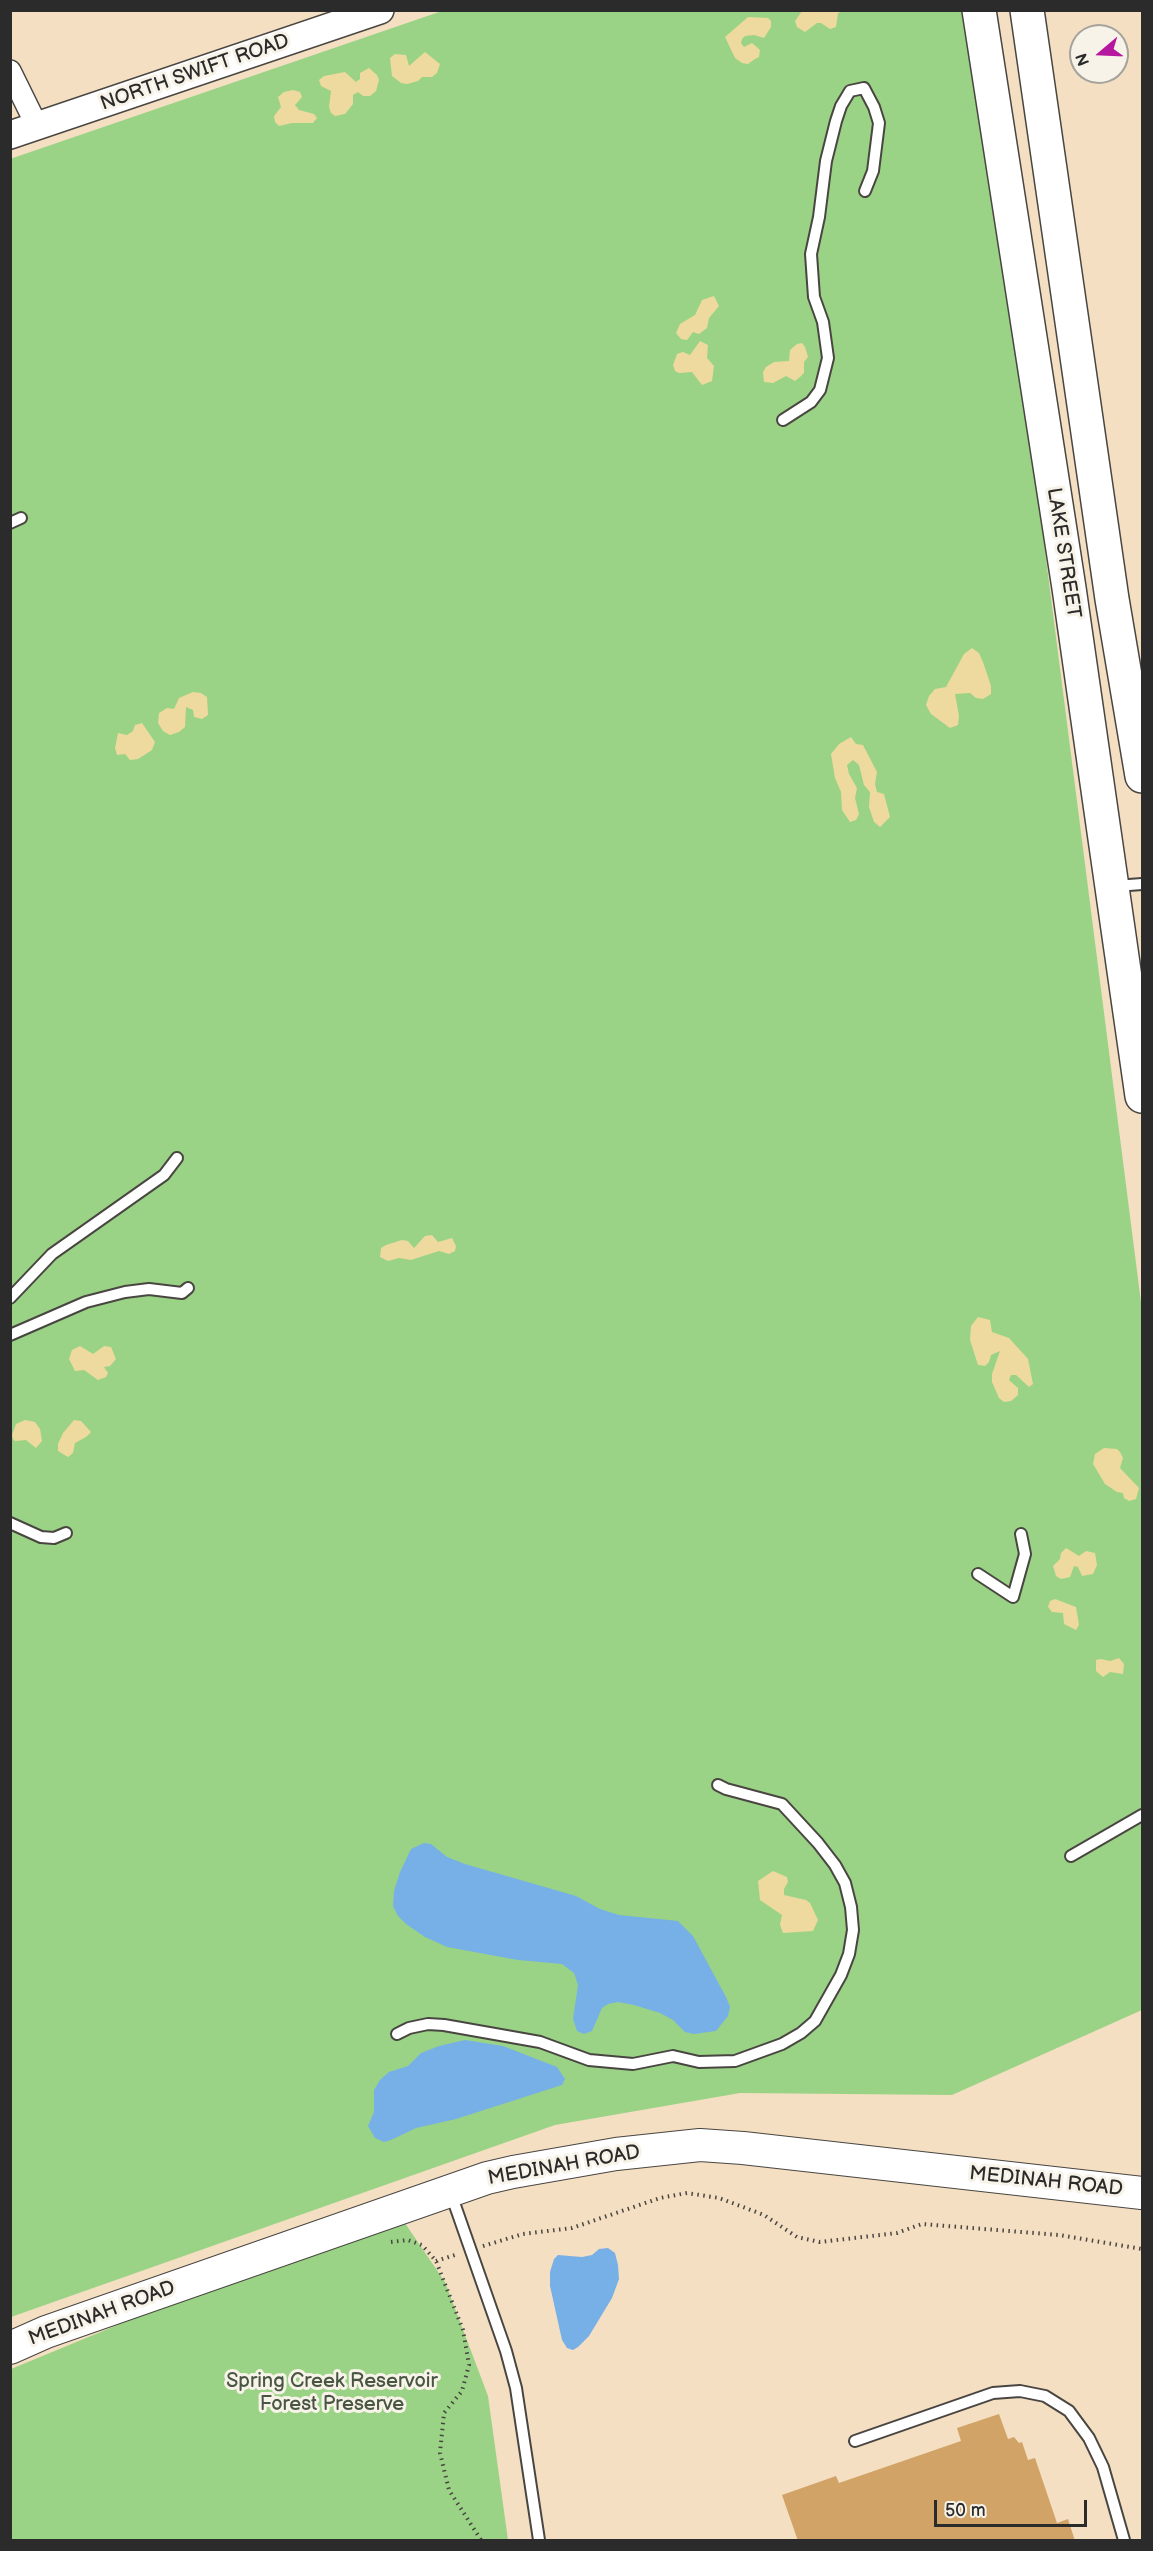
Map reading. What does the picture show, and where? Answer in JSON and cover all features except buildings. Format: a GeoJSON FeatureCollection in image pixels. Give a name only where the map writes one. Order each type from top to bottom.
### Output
{"type":"FeatureCollection","features":[{"type":"Feature","properties":{"kind":"main road","name":"LAKE STREET"},"geometry":{"type":"LineString","coordinates":[[979,10],[1127,885],[1143,1095]]}},
{"type":"Feature","properties":{"kind":"main road"},"geometry":{"type":"LineString","coordinates":[[1027,10],[1112,599],[1143,776]]}},
{"type":"Feature","properties":{"kind":"main road","name":"MEDINAH ROAD"},"geometry":{"type":"LineString","coordinates":[[10,2348],[46,2331],[449,2191],[513,2172],[616,2154],[700,2145],[1143,2193]]}},
{"type":"Feature","properties":{"kind":"street","name":"NORTH SWIFT ROAD"},"geometry":{"type":"LineString","coordinates":[[10,135],[380,10]]}},
{"type":"Feature","properties":{"kind":"street"},"geometry":{"type":"LineString","coordinates":[[10,71],[37,126]]}},
{"type":"Feature","properties":{"kind":"lane"},"geometry":{"type":"LineString","coordinates":[[783,420],[811,402],[820,390],[828,357],[822,322],[814,297],[811,254],[819,217],[826,162],[836,121],[841,106],[850,91],[864,88],[879,123],[873,171],[865,191]]}},
{"type":"Feature","properties":{"kind":"lane"},"geometry":{"type":"LineString","coordinates":[[10,523],[21,518]]}},
{"type":"Feature","properties":{"kind":"lane"},"geometry":{"type":"LineString","coordinates":[[10,1298],[52,1254],[164,1175],[177,1158]]}},
{"type":"Feature","properties":{"kind":"lane"},"geometry":{"type":"LineString","coordinates":[[10,1335],[86,1302],[125,1292],[149,1289],[182,1293],[188,1288]]}},
{"type":"Feature","properties":{"kind":"lane"},"geometry":{"type":"LineString","coordinates":[[10,1523],[41,1537],[54,1538],[66,1533]]}},
{"type":"Feature","properties":{"kind":"lane"},"geometry":{"type":"LineString","coordinates":[[978,1575],[1013,1597],[1025,1554],[1021,1534]]}},
{"type":"Feature","properties":{"kind":"lane"},"geometry":{"type":"LineString","coordinates":[[397,2034],[409,2028],[428,2024],[444,2025],[540,2042],[589,2060],[633,2064],[673,2056],[699,2062],[735,2061],[782,2044],[801,2033],[815,2022],[841,1975],[849,1954],[853,1930],[851,1907],[845,1883],[835,1864],[782,1804],[718,1785]]}},
{"type":"Feature","properties":{"kind":"lane"},"geometry":{"type":"LineString","coordinates":[[1071,1856],[1143,1815]]}},
{"type":"Feature","properties":{"kind":"lane"},"geometry":{"type":"LineString","coordinates":[[449,2191],[516,2388],[539,2541]]}},
{"type":"Feature","properties":{"kind":"lane"},"geometry":{"type":"LineString","coordinates":[[855,2441],[993,2393],[1020,2391],[1046,2396],[1069,2411],[1089,2438],[1103,2467],[1124,2541]]}},
{"type":"Feature","properties":{"kind":"path"},"geometry":{"type":"LineString","coordinates":[[436,2261],[523,2234],[572,2228],[660,2198],[687,2193],[719,2198],[764,2215],[797,2237],[820,2242],[897,2233],[922,2224],[1059,2235],[1143,2249]]}},
{"type":"Feature","properties":{"kind":"path"},"geometry":{"type":"LineString","coordinates":[[391,2242],[408,2240],[422,2245],[436,2261],[463,2330],[469,2365],[462,2391],[444,2413],[440,2453],[450,2490],[481,2541]]}},
{"type":"Feature","properties":{"kind":"green space"},"geometry":{"type":"Polygon","coordinates":[[[442,11],[976,11],[1142,1310],[1142,2010],[952,2095],[740,2093],[555,2125],[11,2317],[10,159],[442,11]]]}},
{"type":"Feature","properties":{"kind":"green space","name":"Spring Creek Reservoir Forest Preserve"},"geometry":{"type":"Polygon","coordinates":[[[396,2210],[445,2282],[488,2396],[508,2540],[11,2540],[11,2369],[396,2210]]]}},
{"type":"Feature","properties":{"kind":"sand"},"geometry":{"type":"Polygon","coordinates":[[[802,11],[844,11],[838,13],[836,27],[830,29],[817,23],[805,32],[797,27],[795,21],[802,11]]]}},
{"type":"Feature","properties":{"kind":"sand"},"geometry":{"type":"Polygon","coordinates":[[[748,17],[768,18],[771,21],[771,27],[764,38],[754,35],[745,36],[742,39],[741,43],[744,47],[752,43],[760,50],[759,57],[748,64],[735,58],[725,37],[748,17]]]}},
{"type":"Feature","properties":{"kind":"sand"},"geometry":{"type":"Polygon","coordinates":[[[425,52],[440,64],[437,73],[432,77],[422,77],[418,81],[407,84],[401,83],[392,76],[390,58],[395,54],[406,55],[409,66],[425,52]]]}},
{"type":"Feature","properties":{"kind":"sand"},"geometry":{"type":"Polygon","coordinates":[[[369,68],[379,80],[376,91],[370,96],[363,96],[358,92],[353,95],[353,104],[345,114],[335,116],[331,113],[329,107],[331,91],[321,86],[319,80],[324,76],[345,72],[356,82],[360,79],[360,73],[369,68]]]}},
{"type":"Feature","properties":{"kind":"sand"},"geometry":{"type":"Polygon","coordinates":[[[293,90],[300,92],[302,97],[295,105],[299,110],[314,114],[317,118],[313,123],[292,123],[279,126],[274,116],[281,107],[278,97],[284,92],[293,90]]]}},
{"type":"Feature","properties":{"kind":"sand"},"geometry":{"type":"Polygon","coordinates":[[[714,296],[719,306],[709,318],[707,328],[699,334],[693,332],[687,340],[681,339],[676,333],[680,324],[695,315],[702,300],[714,296]]]}},
{"type":"Feature","properties":{"kind":"sand"},"geometry":{"type":"Polygon","coordinates":[[[700,341],[708,345],[707,358],[714,366],[712,381],[702,385],[692,372],[679,373],[675,371],[673,365],[677,354],[683,352],[690,355],[700,341]]]}},
{"type":"Feature","properties":{"kind":"sand"},"geometry":{"type":"Polygon","coordinates":[[[802,343],[808,357],[804,362],[804,373],[795,381],[786,376],[773,383],[764,382],[763,372],[766,367],[774,362],[789,361],[790,350],[802,343]]]}},
{"type":"Feature","properties":{"kind":"sand"},"geometry":{"type":"Polygon","coordinates":[[[972,648],[979,653],[983,662],[991,686],[991,694],[983,699],[976,698],[970,693],[955,694],[959,716],[958,725],[950,728],[931,714],[926,705],[935,689],[946,687],[964,654],[972,648]]]}},
{"type":"Feature","properties":{"kind":"sand"},"geometry":{"type":"Polygon","coordinates":[[[193,692],[207,697],[208,715],[202,719],[194,717],[193,710],[186,707],[185,727],[170,735],[163,731],[158,723],[159,713],[167,708],[174,709],[179,698],[193,692]]]}},
{"type":"Feature","properties":{"kind":"sand"},"geometry":{"type":"Polygon","coordinates":[[[142,723],[155,742],[152,750],[138,759],[130,760],[125,754],[117,755],[115,748],[118,733],[127,735],[133,731],[135,725],[142,723]]]}},
{"type":"Feature","properties":{"kind":"sand"},"geometry":{"type":"Polygon","coordinates":[[[851,737],[856,744],[863,745],[877,772],[875,784],[877,792],[884,794],[890,817],[880,827],[874,822],[869,807],[870,792],[864,785],[859,765],[853,760],[847,765],[857,788],[855,798],[859,814],[856,820],[850,822],[842,810],[841,792],[835,778],[831,754],[839,744],[851,737]]]}},
{"type":"Feature","properties":{"kind":"sand"},"geometry":{"type":"Polygon","coordinates":[[[432,1235],[438,1242],[452,1238],[456,1246],[455,1251],[449,1254],[439,1251],[411,1260],[399,1258],[388,1261],[380,1257],[381,1248],[386,1245],[402,1240],[408,1241],[414,1248],[425,1236],[432,1235]]]}},
{"type":"Feature","properties":{"kind":"sand"},"geometry":{"type":"Polygon","coordinates":[[[978,1317],[990,1320],[992,1332],[1009,1338],[1028,1359],[1033,1384],[1029,1387],[1016,1375],[1011,1375],[1009,1380],[1018,1388],[1018,1395],[1011,1401],[1004,1402],[999,1398],[992,1382],[992,1374],[1000,1351],[991,1355],[985,1366],[978,1365],[970,1340],[971,1326],[978,1317]]]}},
{"type":"Feature","properties":{"kind":"sand"},"geometry":{"type":"Polygon","coordinates":[[[80,1346],[93,1354],[104,1346],[111,1347],[116,1359],[110,1366],[104,1367],[108,1373],[106,1377],[98,1380],[84,1370],[75,1371],[69,1359],[72,1350],[80,1346]]]}},
{"type":"Feature","properties":{"kind":"sand"},"geometry":{"type":"Polygon","coordinates":[[[25,1420],[35,1422],[40,1429],[42,1441],[36,1448],[26,1440],[15,1441],[13,1439],[16,1424],[25,1420]]]}},
{"type":"Feature","properties":{"kind":"sand"},"geometry":{"type":"Polygon","coordinates":[[[74,1420],[81,1421],[91,1432],[75,1443],[73,1453],[68,1457],[58,1451],[58,1444],[63,1433],[74,1420]]]}},
{"type":"Feature","properties":{"kind":"sand"},"geometry":{"type":"Polygon","coordinates":[[[1104,1448],[1117,1449],[1120,1452],[1123,1458],[1120,1468],[1139,1488],[1136,1499],[1129,1501],[1124,1498],[1123,1493],[1105,1484],[1093,1464],[1095,1454],[1104,1448]]]}},
{"type":"Feature","properties":{"kind":"sand"},"geometry":{"type":"Polygon","coordinates":[[[1066,1548],[1079,1556],[1086,1551],[1095,1553],[1097,1565],[1093,1574],[1082,1576],[1078,1567],[1074,1566],[1070,1577],[1061,1579],[1056,1576],[1053,1566],[1066,1548]]]}},
{"type":"Feature","properties":{"kind":"sand"},"geometry":{"type":"Polygon","coordinates":[[[1055,1599],[1076,1607],[1079,1625],[1076,1630],[1064,1624],[1063,1613],[1052,1612],[1048,1607],[1050,1601],[1055,1599]]]}},
{"type":"Feature","properties":{"kind":"sand"},"geometry":{"type":"Polygon","coordinates":[[[1119,1658],[1124,1664],[1123,1674],[1110,1672],[1103,1677],[1096,1671],[1096,1660],[1110,1661],[1119,1658]]]}},
{"type":"Feature","properties":{"kind":"sand"},"geometry":{"type":"Polygon","coordinates":[[[773,1871],[787,1877],[788,1882],[784,1895],[810,1903],[818,1920],[813,1931],[783,1933],[780,1925],[782,1915],[760,1900],[758,1881],[773,1871]]]}},
{"type":"Feature","properties":{"kind":"water"},"geometry":{"type":"Polygon","coordinates":[[[424,1843],[431,1844],[447,1857],[465,1864],[576,1896],[600,1909],[619,1915],[678,1921],[693,1936],[726,1997],[730,2007],[728,2016],[716,2031],[694,2034],[685,2032],[673,2020],[660,2013],[618,2002],[602,2008],[592,2031],[584,2034],[577,2031],[573,2019],[578,1985],[574,1973],[562,1964],[518,1960],[447,1947],[425,1937],[398,1916],[393,1906],[394,1891],[400,1872],[411,1849],[424,1843]]]}},
{"type":"Feature","properties":{"kind":"water"},"geometry":{"type":"Polygon","coordinates":[[[465,2040],[503,2046],[557,2067],[565,2079],[562,2085],[456,2119],[416,2128],[391,2140],[384,2142],[375,2138],[368,2126],[374,2112],[374,2090],[380,2080],[389,2072],[408,2066],[421,2053],[465,2040]]]}},
{"type":"Feature","properties":{"kind":"water"},"geometry":{"type":"Polygon","coordinates":[[[608,2248],[615,2253],[618,2265],[619,2279],[612,2298],[589,2336],[573,2350],[567,2348],[562,2340],[550,2286],[550,2272],[554,2259],[558,2255],[582,2257],[592,2255],[599,2249],[608,2248]]]}}]}
